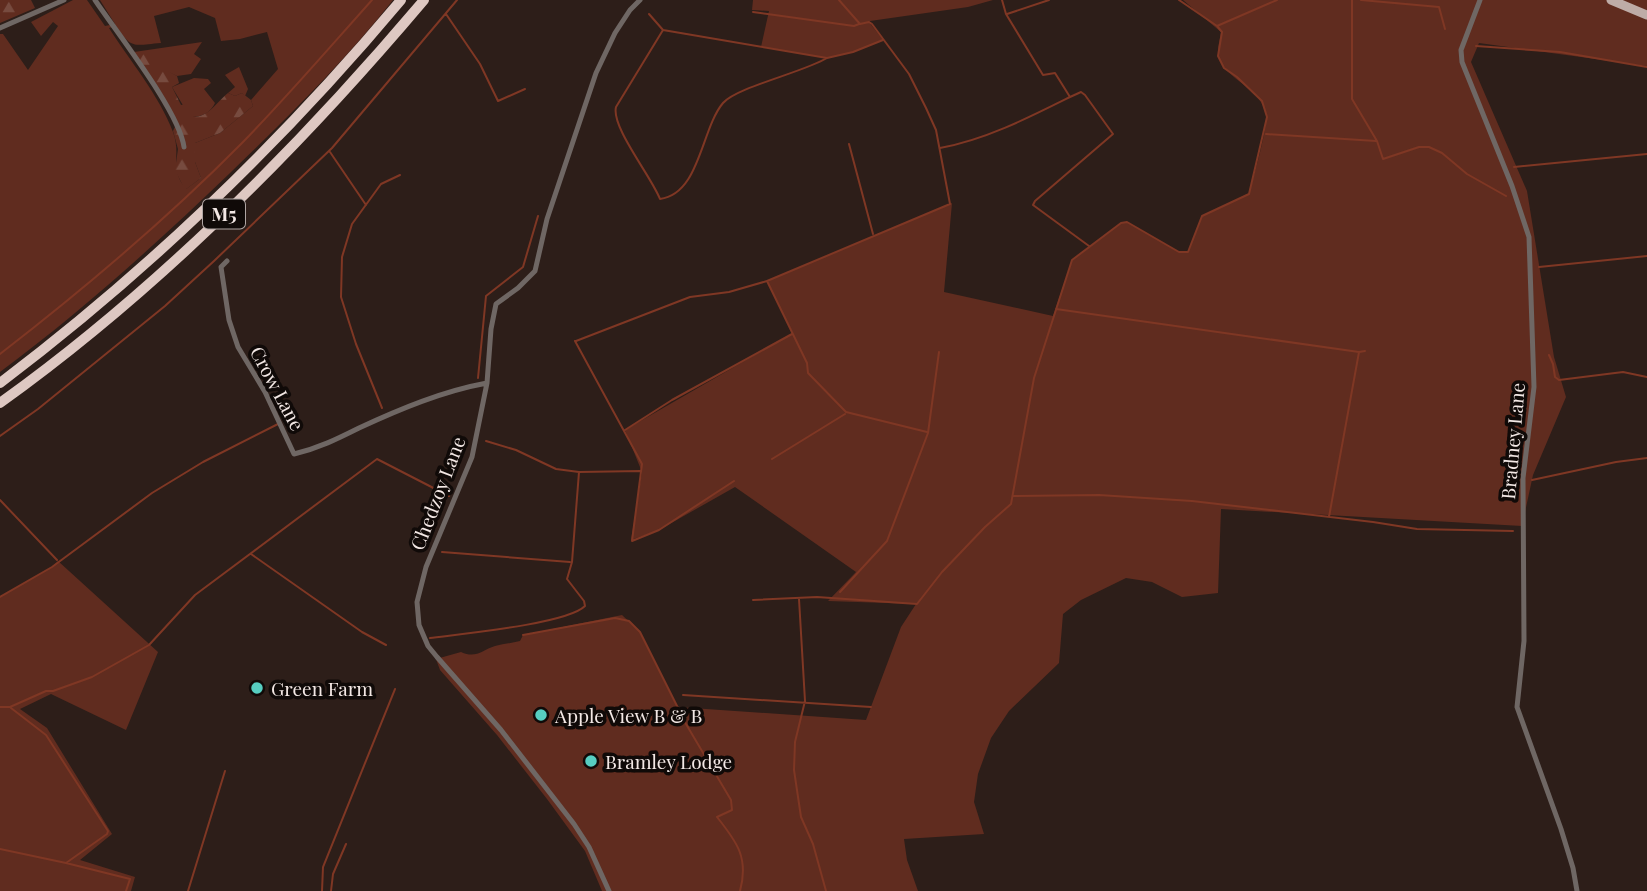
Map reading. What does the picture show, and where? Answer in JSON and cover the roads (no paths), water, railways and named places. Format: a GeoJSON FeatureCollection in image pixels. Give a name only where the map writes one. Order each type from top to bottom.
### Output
{"type":"FeatureCollection","features":[{"type":"Feature","properties":{"kind":"highway","name":"M5"},"geometry":{"type":"LineString","coordinates":[[0,383],[65,334],[233,183],[348,64],[401,0]]}},
{"type":"Feature","properties":{"kind":"highway","name":"M5"},"geometry":{"type":"LineString","coordinates":[[0,403],[81,341],[173,263],[247,193],[366,69],[424,0]]}},
{"type":"Feature","properties":{"kind":"main road"},"geometry":{"type":"LineString","coordinates":[[1611,0],[1647,15]]}},
{"type":"Feature","properties":{"kind":"street"},"geometry":{"type":"LineString","coordinates":[[0,28],[64,0]]}},
{"type":"Feature","properties":{"kind":"street"},"geometry":{"type":"LineString","coordinates":[[95,0],[171,115],[183,138],[184,147]]}},
{"type":"Feature","properties":{"kind":"street","name":"Chedzoy Lane"},"geometry":{"type":"LineString","coordinates":[[610,891],[589,847],[574,824],[501,730],[426,642],[419,625],[417,603],[426,566],[472,457],[487,383],[491,329],[496,304],[535,271],[547,219],[596,73],[615,33],[640,0]]}},
{"type":"Feature","properties":{"kind":"street","name":"Bradney Lane"},"geometry":{"type":"LineString","coordinates":[[1480,0],[1461,50],[1462,62],[1512,186],[1529,237],[1534,387],[1532,421],[1522,478],[1524,641],[1517,707],[1561,829],[1577,891]]}},
{"type":"Feature","properties":{"kind":"street","name":"Crow Lane"},"geometry":{"type":"LineString","coordinates":[[227,261],[221,267],[229,320],[238,347],[265,392],[294,454],[324,446],[454,389],[487,383]]}},
{"type":"Feature","properties":{"kind":"waterway"},"geometry":{"type":"LineString","coordinates":[[0,354],[124,253],[214,171],[372,0]]}},
{"type":"Feature","properties":{"kind":"waterway"},"geometry":{"type":"LineString","coordinates":[[0,436],[38,409],[165,306],[214,261],[332,148],[457,0]]}},
{"type":"Feature","properties":{"kind":"waterway"},"geometry":{"type":"LineString","coordinates":[[576,341],[690,297],[729,292],[767,281],[950,204],[936,130],[909,74],[872,24],[860,24],[839,0]]}},
{"type":"Feature","properties":{"kind":"waterway"},"geometry":{"type":"LineString","coordinates":[[1002,0],[1006,14],[1043,75],[1055,73],[1070,97],[1081,92],[1085,95],[1113,134],[1033,205],[1089,246]]}},
{"type":"Feature","properties":{"kind":"waterway"},"geometry":{"type":"LineString","coordinates":[[1007,14],[1049,0]]}},
{"type":"Feature","properties":{"kind":"waterway"},"geometry":{"type":"LineString","coordinates":[[753,600],[817,597],[917,604],[942,572],[1011,504],[1034,378],[1072,260],[1121,223],[1127,222],[1179,252],[1188,252],[1202,216],[1249,194],[1267,117],[1262,101],[1224,68],[1218,56],[1222,32],[1179,0]]}},
{"type":"Feature","properties":{"kind":"waterway"},"geometry":{"type":"LineString","coordinates":[[1217,26],[1277,0]]}},
{"type":"Feature","properties":{"kind":"waterway"},"geometry":{"type":"LineString","coordinates":[[1352,0],[1352,99],[1377,141],[1383,159],[1419,147],[1429,147],[1442,153],[1467,174],[1506,196]]}},
{"type":"Feature","properties":{"kind":"waterway"},"geometry":{"type":"LineString","coordinates":[[1361,0],[1439,7],[1445,29]]}},
{"type":"Feature","properties":{"kind":"waterway"},"geometry":{"type":"LineString","coordinates":[[753,12],[854,26],[859,24]]}},
{"type":"Feature","properties":{"kind":"waterway"},"geometry":{"type":"LineString","coordinates":[[446,14],[480,64],[498,101],[525,89]]}},
{"type":"Feature","properties":{"kind":"waterway"},"geometry":{"type":"LineString","coordinates":[[649,14],[663,30],[827,58],[853,52],[883,40]]}},
{"type":"Feature","properties":{"kind":"waterway"},"geometry":{"type":"LineString","coordinates":[[663,30],[616,107],[616,116],[625,139],[660,199],[673,195],[684,186],[723,103],[742,91],[827,58]]}},
{"type":"Feature","properties":{"kind":"waterway"},"geometry":{"type":"LineString","coordinates":[[1476,46],[1560,52],[1647,67]]}},
{"type":"Feature","properties":{"kind":"waterway"},"geometry":{"type":"LineString","coordinates":[[940,148],[990,134],[1070,97]]}},
{"type":"Feature","properties":{"kind":"waterway"},"geometry":{"type":"LineString","coordinates":[[1266,134],[1376,141]]}},
{"type":"Feature","properties":{"kind":"waterway"},"geometry":{"type":"LineString","coordinates":[[849,144],[873,234]]}},
{"type":"Feature","properties":{"kind":"waterway"},"geometry":{"type":"LineString","coordinates":[[330,152],[366,205]]}},
{"type":"Feature","properties":{"kind":"waterway"},"geometry":{"type":"LineString","coordinates":[[1514,167],[1647,154]]}},
{"type":"Feature","properties":{"kind":"waterway"},"geometry":{"type":"LineString","coordinates":[[382,408],[356,344],[341,297],[342,257],[352,224],[381,184],[400,175]]}},
{"type":"Feature","properties":{"kind":"waterway"},"geometry":{"type":"LineString","coordinates":[[478,378],[486,296],[523,267],[538,216]]}},
{"type":"Feature","properties":{"kind":"waterway"},"geometry":{"type":"LineString","coordinates":[[1539,267],[1647,256]]}},
{"type":"Feature","properties":{"kind":"waterway"},"geometry":{"type":"LineString","coordinates":[[767,281],[807,363],[808,373],[846,412],[927,432]]}},
{"type":"Feature","properties":{"kind":"waterway"},"geometry":{"type":"LineString","coordinates":[[1056,309],[1359,352]]}},
{"type":"Feature","properties":{"kind":"waterway"},"geometry":{"type":"LineString","coordinates":[[625,430],[672,400],[792,334]]}},
{"type":"Feature","properties":{"kind":"waterway"},"geometry":{"type":"LineString","coordinates":[[575,341],[642,464],[632,541],[659,530],[734,481]]}},
{"type":"Feature","properties":{"kind":"waterway"},"geometry":{"type":"LineString","coordinates":[[1329,517],[1359,352],[1365,351]]}},
{"type":"Feature","properties":{"kind":"waterway"},"geometry":{"type":"LineString","coordinates":[[840,592],[887,541],[928,433],[939,352]]}},
{"type":"Feature","properties":{"kind":"waterway"},"geometry":{"type":"LineString","coordinates":[[1549,355],[1555,377],[1559,380],[1623,372],[1647,377]]}},
{"type":"Feature","properties":{"kind":"waterway"},"geometry":{"type":"LineString","coordinates":[[772,459],[845,414]]}},
{"type":"Feature","properties":{"kind":"waterway"},"geometry":{"type":"LineString","coordinates":[[0,597],[52,567],[152,493],[203,462],[278,424]]}},
{"type":"Feature","properties":{"kind":"waterway"},"geometry":{"type":"LineString","coordinates":[[486,441],[516,450],[556,469],[579,472],[640,471]]}},
{"type":"Feature","properties":{"kind":"waterway"},"geometry":{"type":"LineString","coordinates":[[1532,480],[1647,458]]}},
{"type":"Feature","properties":{"kind":"waterway"},"geometry":{"type":"LineString","coordinates":[[0,707],[10,707],[46,691],[92,677],[149,645],[195,595],[377,459],[449,496]]}},
{"type":"Feature","properties":{"kind":"waterway"},"geometry":{"type":"LineString","coordinates":[[430,638],[536,623],[557,618],[585,606],[567,579],[572,562],[579,472]]}},
{"type":"Feature","properties":{"kind":"waterway"},"geometry":{"type":"LineString","coordinates":[[1013,496],[1099,495],[1192,501],[1417,529],[1513,531]]}},
{"type":"Feature","properties":{"kind":"waterway"},"geometry":{"type":"LineString","coordinates":[[0,500],[57,560]]}},
{"type":"Feature","properties":{"kind":"waterway"},"geometry":{"type":"LineString","coordinates":[[442,552],[570,562]]}},
{"type":"Feature","properties":{"kind":"waterway"},"geometry":{"type":"LineString","coordinates":[[251,554],[362,632],[386,645]]}},
{"type":"Feature","properties":{"kind":"waterway"},"geometry":{"type":"LineString","coordinates":[[799,599],[805,701],[795,742],[794,770],[801,817],[813,844],[826,891]]}},
{"type":"Feature","properties":{"kind":"waterway"},"geometry":{"type":"LineString","coordinates":[[523,635],[615,618],[629,621],[640,632],[686,724],[731,800],[732,810],[717,817],[730,834],[742,860],[740,891]]}},
{"type":"Feature","properties":{"kind":"waterway"},"geometry":{"type":"LineString","coordinates":[[322,891],[323,867],[395,689]]}},
{"type":"Feature","properties":{"kind":"waterway"},"geometry":{"type":"LineString","coordinates":[[683,695],[871,707]]}},
{"type":"Feature","properties":{"kind":"waterway"},"geometry":{"type":"LineString","coordinates":[[11,708],[46,735],[108,831],[66,863]]}},
{"type":"Feature","properties":{"kind":"waterway"},"geometry":{"type":"LineString","coordinates":[[188,891],[225,771]]}},
{"type":"Feature","properties":{"kind":"waterway"},"geometry":{"type":"LineString","coordinates":[[331,891],[333,874],[346,844]]}},
{"type":"Feature","properties":{"kind":"waterway"},"geometry":{"type":"LineString","coordinates":[[0,849],[130,879],[126,891]]}},
{"type":"Feature","properties":{"kind":"place","name":"Green Farm"},"geometry":{"type":"Point","coordinates":[257,688]}},
{"type":"Feature","properties":{"kind":"place","name":"Apple View B & B"},"geometry":{"type":"Point","coordinates":[541,715]}},
{"type":"Feature","properties":{"kind":"place","name":"Bramley Lodge"},"geometry":{"type":"Point","coordinates":[591,761]}}]}
